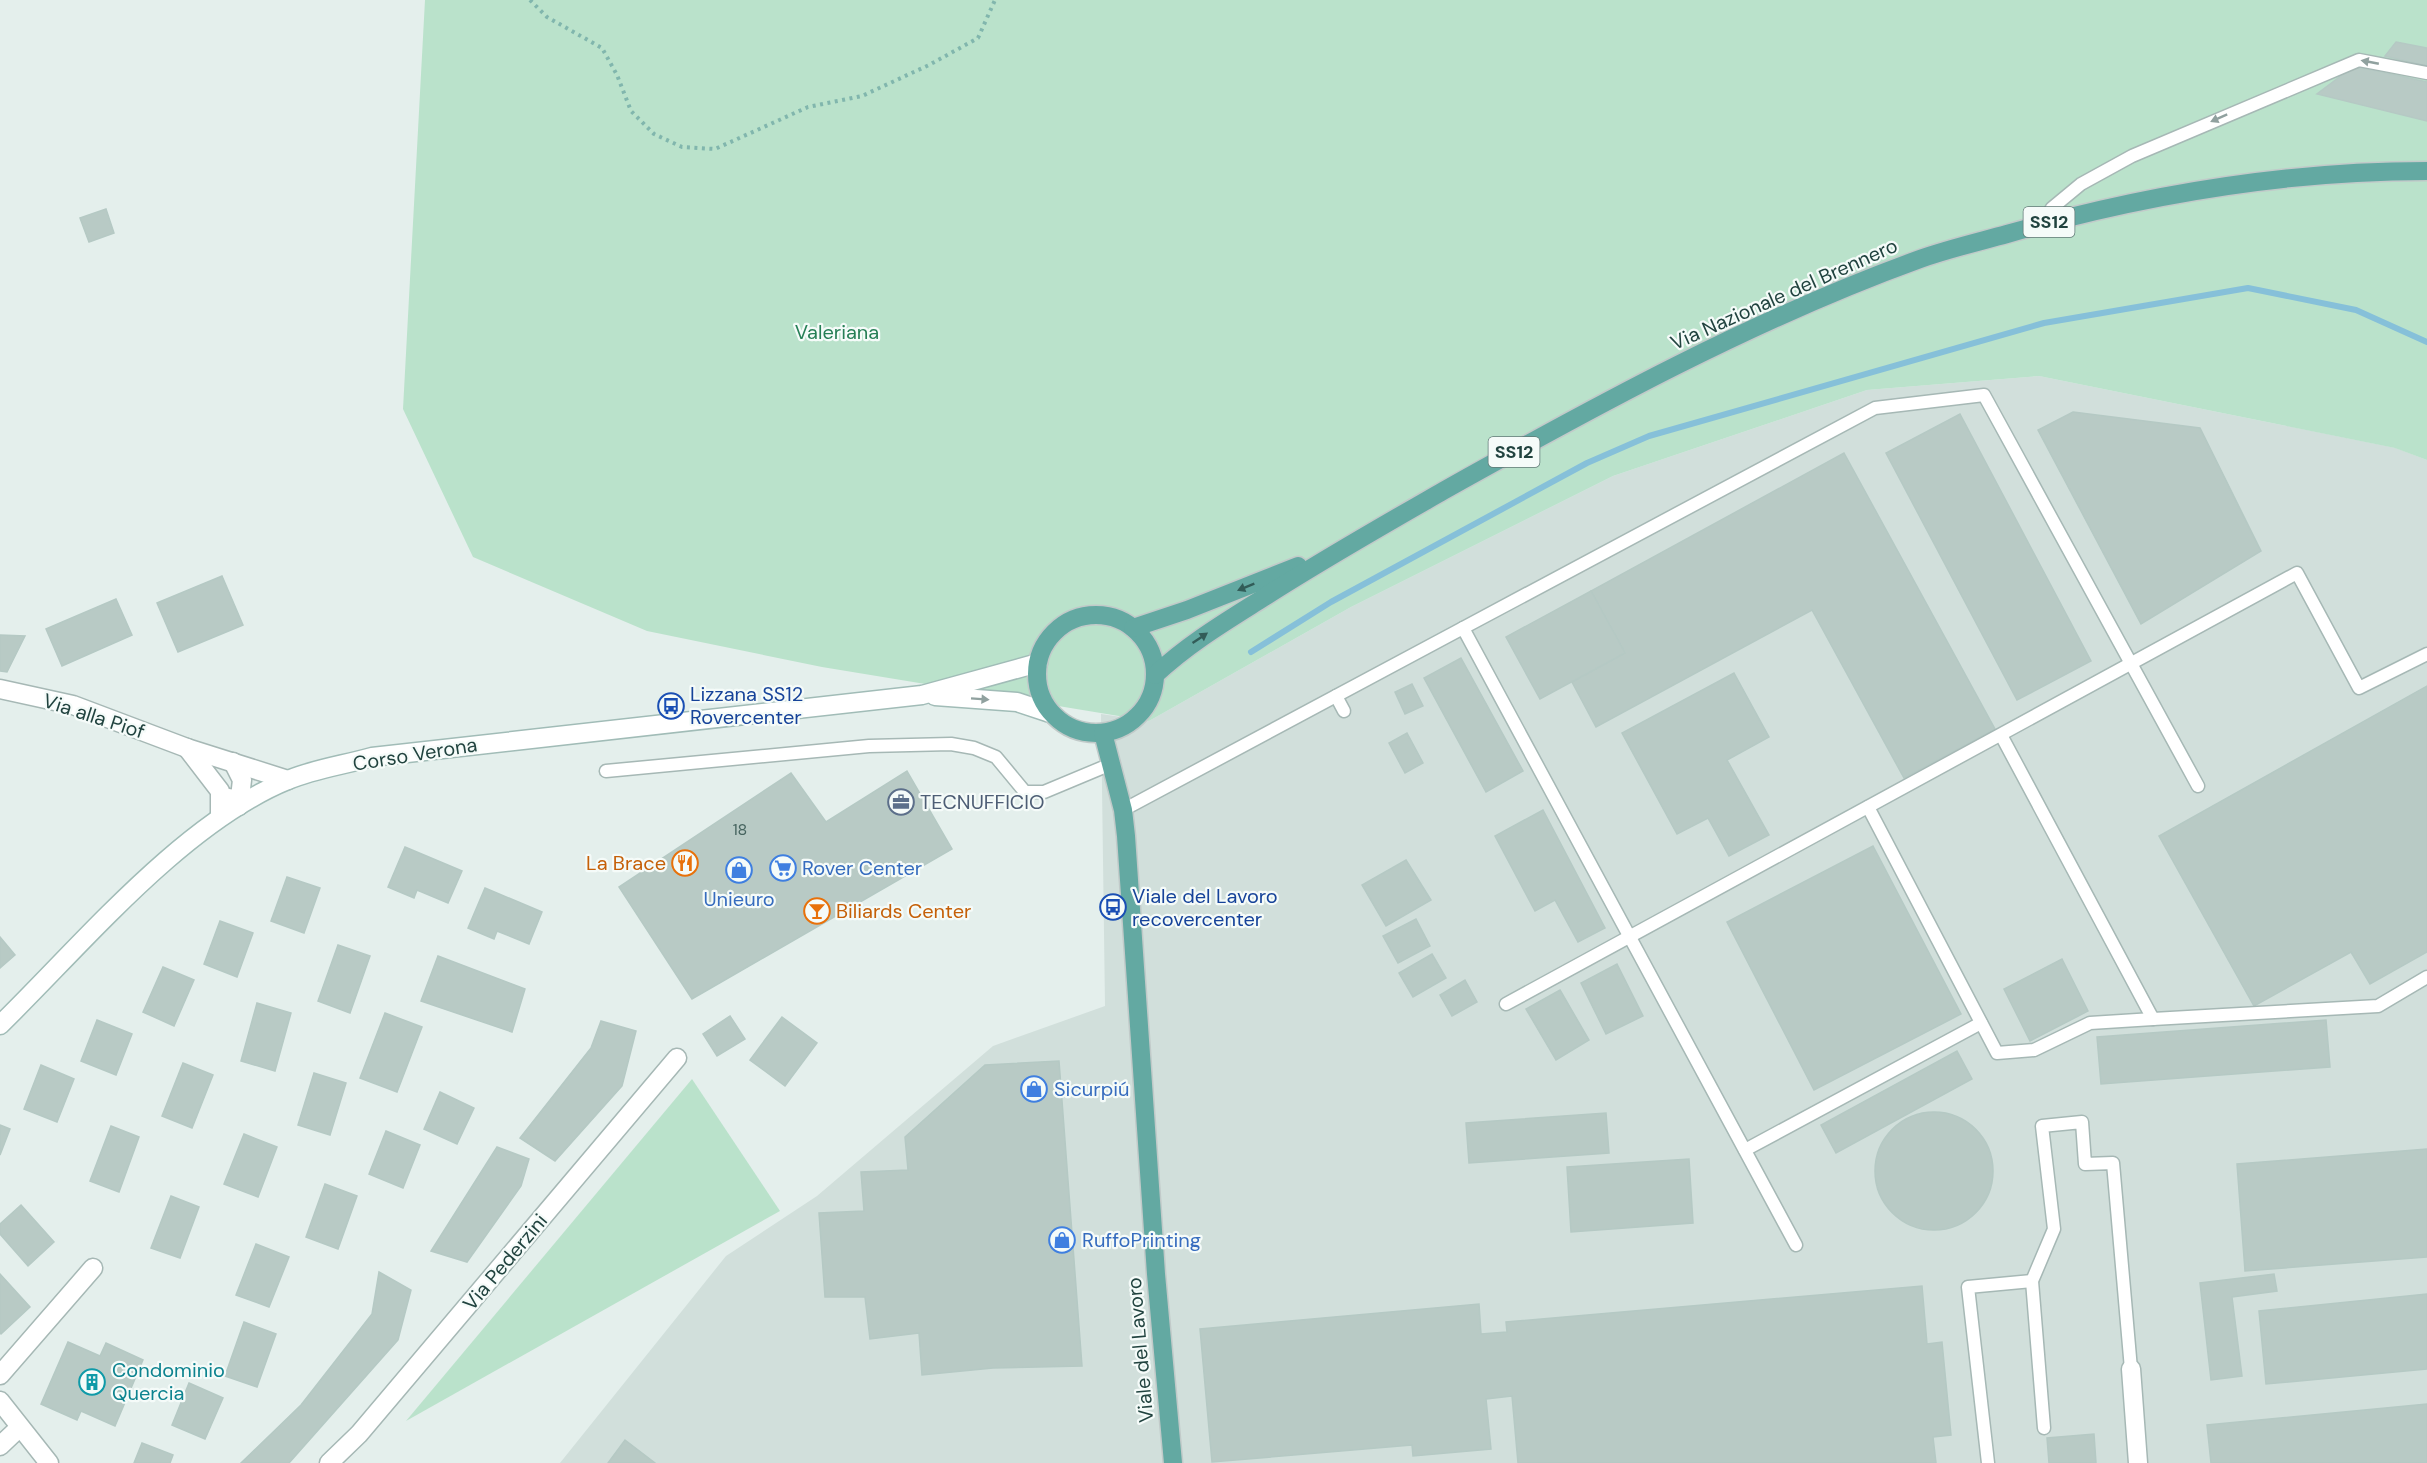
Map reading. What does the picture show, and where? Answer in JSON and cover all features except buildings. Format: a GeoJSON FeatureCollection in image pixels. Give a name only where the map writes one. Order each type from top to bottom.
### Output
{"type":"FeatureCollection","features":[{"type":"Feature","properties":{"kind":"main road","name":"Via Nazionale del Brennero"},"geometry":{"type":"LineString","coordinates":[[1155,675],[1181,650],[1339,550],[1523,447],[1669,370],[1842,289],[1923,258],[2043,224],[2180,194],[2331,174],[2427,171]]}},
{"type":"Feature","properties":{"kind":"main road","name":"Via Nazionale del Brennero"},"geometry":{"type":"LineString","coordinates":[[1133,628],[1187,610],[1339,550]]}},
{"type":"Feature","properties":{"kind":"main road"},"geometry":{"type":"LineString","coordinates":[[1095,615],[1115,618],[1133,628],[1149,649],[1155,675],[1152,696],[1140,714],[1124,727],[1104,733],[1084,732],[1066,725],[1050,712],[1039,689],[1038,663],[1045,645],[1058,629],[1075,619],[1095,615]]}},
{"type":"Feature","properties":{"kind":"main road","name":"Viale del Lavoro"},"geometry":{"type":"LineString","coordinates":[[1104,733],[1123,810],[1173,1463]]}},
{"type":"Feature","properties":{"kind":"street"},"geometry":{"type":"LineString","coordinates":[[922,695],[1038,663]]}},
{"type":"Feature","properties":{"kind":"street","name":"Via alla Piof"},"geometry":{"type":"LineString","coordinates":[[0,689],[73,705],[188,748],[288,780]]}},
{"type":"Feature","properties":{"kind":"street"},"geometry":{"type":"LineString","coordinates":[[922,695],[1017,702],[1050,712]]}},
{"type":"Feature","properties":{"kind":"street","name":"Corso Verona"},"geometry":{"type":"LineString","coordinates":[[0,1025],[136,890],[220,817],[288,780],[372,757],[922,695]]}},
{"type":"Feature","properties":{"kind":"street"},"geometry":{"type":"LineString","coordinates":[[188,748],[220,792],[239,806],[242,780],[233,762]]}},
{"type":"Feature","properties":{"kind":"street"},"geometry":{"type":"LineString","coordinates":[[220,792],[220,817]]}},
{"type":"Feature","properties":{"kind":"street","name":"Via Pederzini"},"geometry":{"type":"LineString","coordinates":[[329,1463],[359,1434],[677,1058]]}},
{"type":"Feature","properties":{"kind":"street"},"geometry":{"type":"LineString","coordinates":[[0,1375],[93,1268]]}},
{"type":"Feature","properties":{"kind":"street"},"geometry":{"type":"LineString","coordinates":[[2131,1369],[2138,1463]]}},
{"type":"Feature","properties":{"kind":"street"},"geometry":{"type":"LineString","coordinates":[[0,1401],[19,1428],[49,1463]]}},
{"type":"Feature","properties":{"kind":"street"},"geometry":{"type":"LineString","coordinates":[[0,1446],[19,1428]]}},
{"type":"Feature","properties":{"kind":"lane"},"geometry":{"type":"LineString","coordinates":[[2043,224],[2052,208],[2080,184],[2132,156],[2359,60],[2427,73]]}},
{"type":"Feature","properties":{"kind":"lane"},"geometry":{"type":"LineString","coordinates":[[1123,810],[1875,408],[1984,395],[2198,786]]}},
{"type":"Feature","properties":{"kind":"lane"},"geometry":{"type":"LineString","coordinates":[[1506,1004],[2297,573],[2359,687],[2427,654]]}},
{"type":"Feature","properties":{"kind":"lane"},"geometry":{"type":"LineString","coordinates":[[1463,628],[1796,1245]]}},
{"type":"Feature","properties":{"kind":"lane"},"geometry":{"type":"LineString","coordinates":[[1336,696],[1344,711]]}},
{"type":"Feature","properties":{"kind":"lane"},"geometry":{"type":"LineString","coordinates":[[2001,735],[2153,1019]]}},
{"type":"Feature","properties":{"kind":"lane"},"geometry":{"type":"LineString","coordinates":[[606,771],[869,746],[951,744],[974,748],[996,757],[1025,792],[1044,792],[1111,764]]}},
{"type":"Feature","properties":{"kind":"lane"},"geometry":{"type":"LineString","coordinates":[[1868,807],[1998,1053],[2034,1050],[2090,1023],[2378,1006],[2427,978]]}},
{"type":"Feature","properties":{"kind":"lane"},"geometry":{"type":"LineString","coordinates":[[1745,1150],[1982,1023]]}},
{"type":"Feature","properties":{"kind":"lane"},"geometry":{"type":"LineString","coordinates":[[2044,1428],[2032,1281],[2054,1229],[2042,1126],[2082,1122],[2085,1164],[2113,1163],[2131,1369]]}},
{"type":"Feature","properties":{"kind":"lane"},"geometry":{"type":"LineString","coordinates":[[1988,1463],[1968,1287],[2032,1281]]}},
{"type":"Feature","properties":{"kind":"path"},"geometry":{"type":"LineString","coordinates":[[530,0],[548,17],[602,48],[617,75],[631,111],[654,134],[682,147],[715,149],[808,107],[862,96],[929,65],[978,38],[994,0]]}},
{"type":"Feature","properties":{"kind":"shaded area"},"geometry":{"type":"Polygon","coordinates":[[[2039,376],[2396,448],[2427,460],[2427,1463],[560,1463],[726,1256],[817,1196],[993,1046],[1105,1006],[1101,714],[1149,721],[1351,607],[1613,476],[1867,390],[2039,376]]]}},
{"type":"Feature","properties":{"kind":"green space","name":"Valeriana"},"geometry":{"type":"Polygon","coordinates":[[[425,0],[2427,0],[2427,460],[2395,448],[2039,376],[1867,390],[1613,476],[1351,607],[1149,721],[822,667],[647,631],[473,557],[403,409],[425,0]]]}},
{"type":"Feature","properties":{"kind":"green space"},"geometry":{"type":"Polygon","coordinates":[[[692,1079],[780,1211],[406,1421],[692,1079]]]}},
{"type":"Feature","properties":{"kind":"waterway"},"geometry":{"type":"LineString","coordinates":[[1251,652],[1331,602],[1587,463],[1649,436],[2044,323],[2248,288],[2356,310],[2427,342]]}},
{"type":"Feature","properties":{"kind":"place","name":"Lizzana SS12 Rovercenter"},"geometry":{"type":"Point","coordinates":[671,706]}},
{"type":"Feature","properties":{"kind":"place","name":"TECNUFFICIO"},"geometry":{"type":"Point","coordinates":[901,802]}},
{"type":"Feature","properties":{"kind":"place","name":"La Brace"},"geometry":{"type":"Point","coordinates":[685,863]}},
{"type":"Feature","properties":{"kind":"place","name":"Rover Center"},"geometry":{"type":"Point","coordinates":[783,868]}},
{"type":"Feature","properties":{"kind":"place","name":"Unieuro"},"geometry":{"type":"Point","coordinates":[739,870]}},
{"type":"Feature","properties":{"kind":"place","name":"Viale del Lavoro recovercenter"},"geometry":{"type":"Point","coordinates":[1113,907]}},
{"type":"Feature","properties":{"kind":"place","name":"Biliards Center"},"geometry":{"type":"Point","coordinates":[817,911]}},
{"type":"Feature","properties":{"kind":"place","name":"Sicurpiú"},"geometry":{"type":"Point","coordinates":[1034,1089]}},
{"type":"Feature","properties":{"kind":"place","name":"RuffoPrinting"},"geometry":{"type":"Point","coordinates":[1062,1240]}},
{"type":"Feature","properties":{"kind":"place","name":"Condominio Quercia"},"geometry":{"type":"Point","coordinates":[92,1382]}}]}
